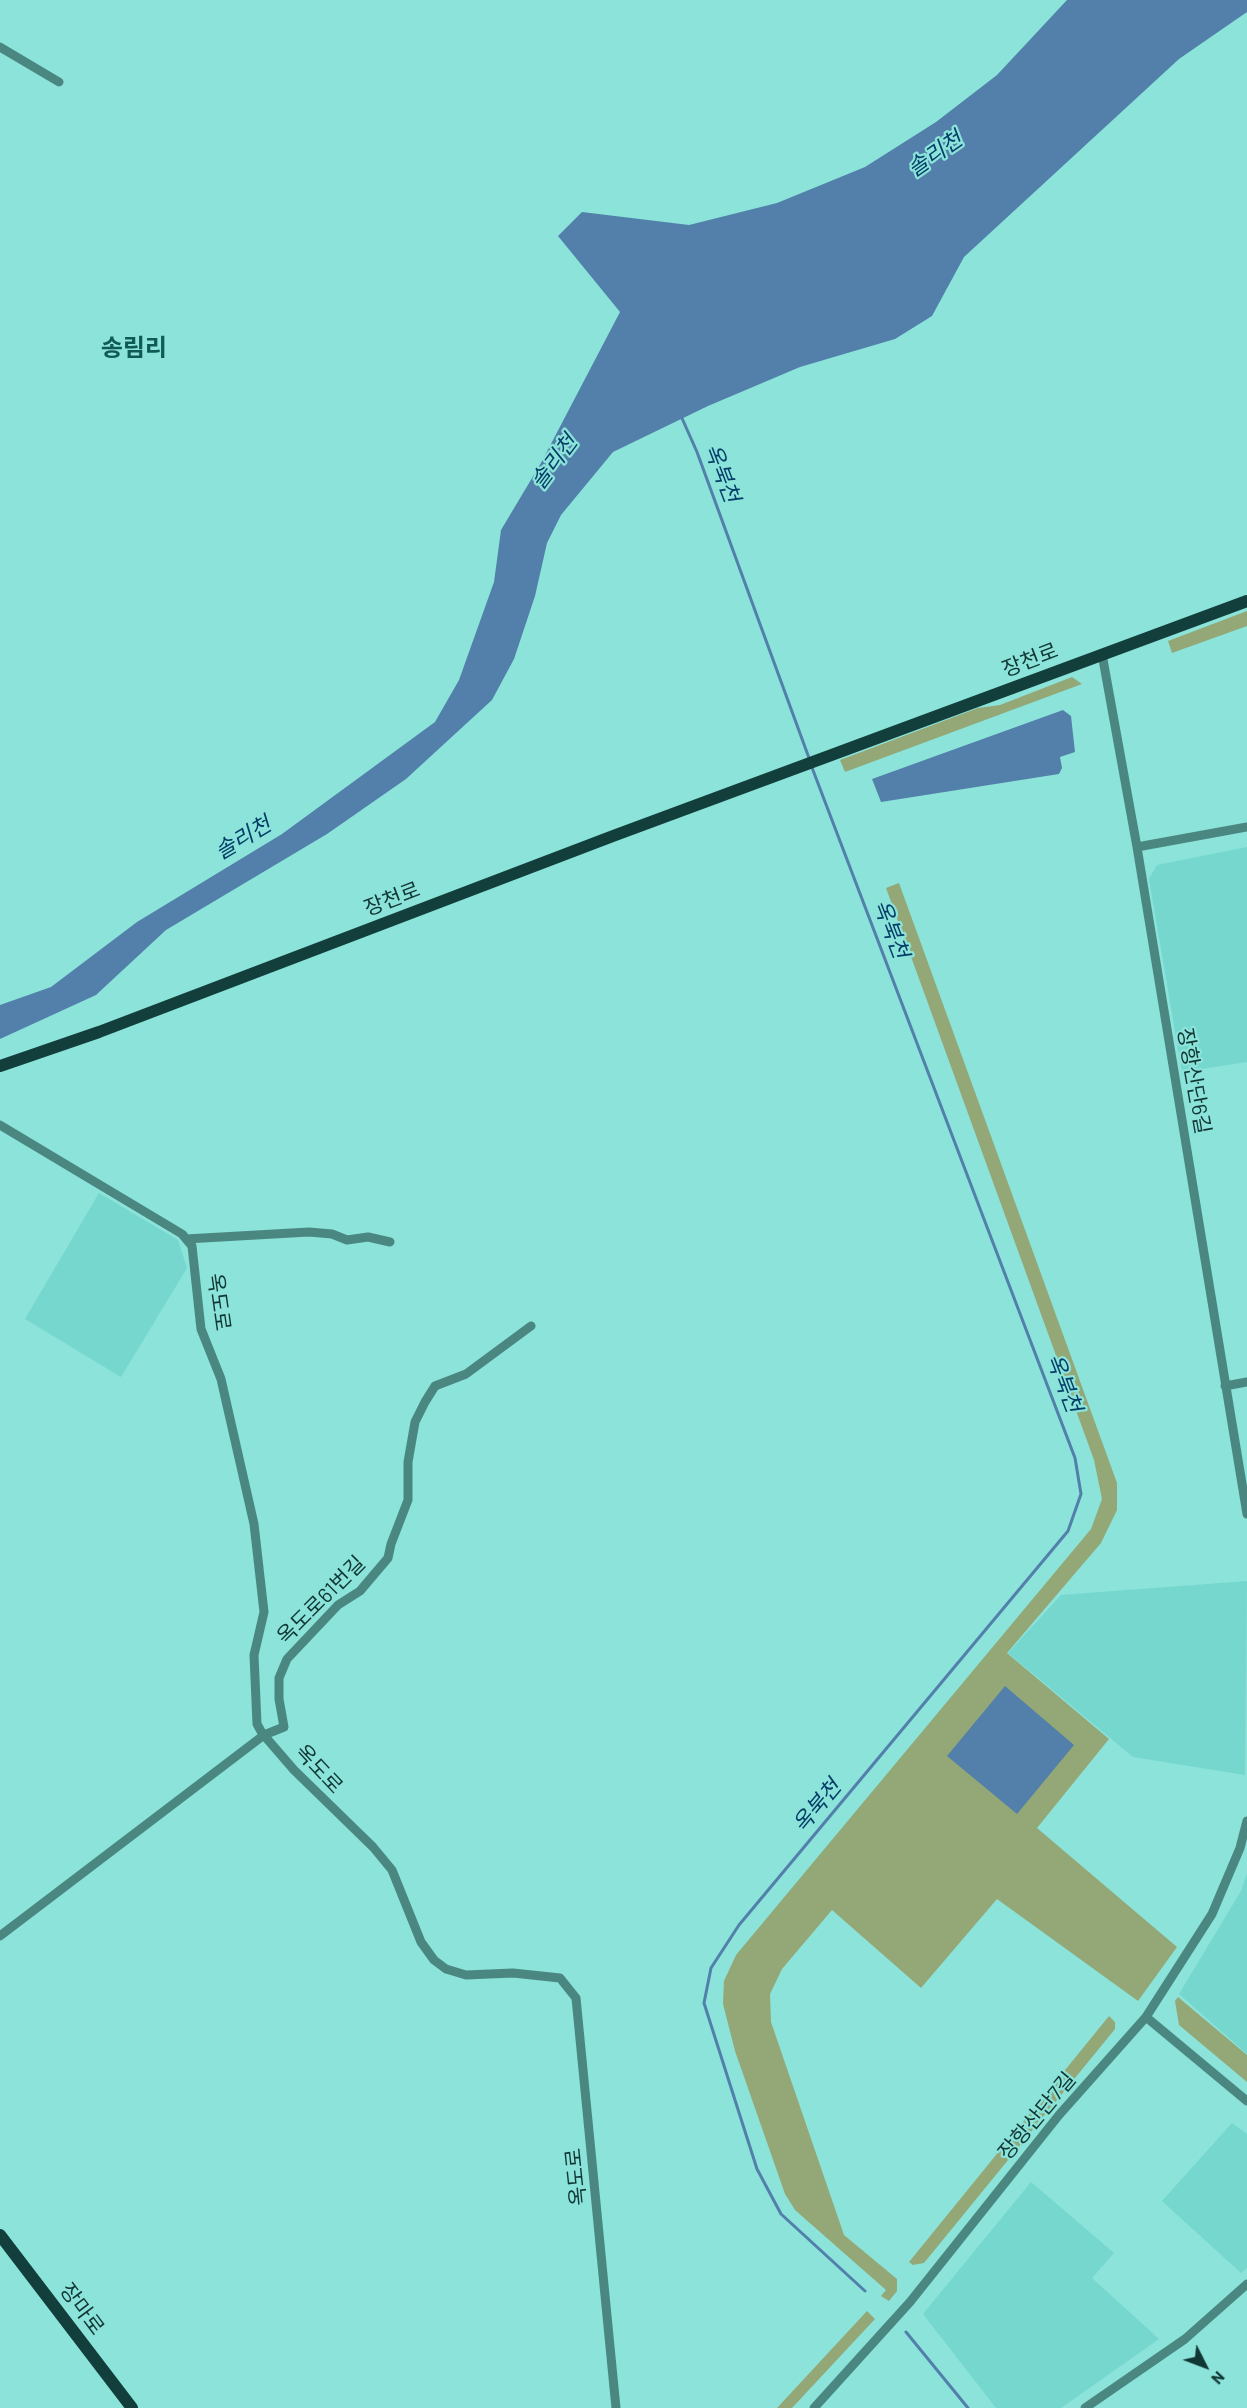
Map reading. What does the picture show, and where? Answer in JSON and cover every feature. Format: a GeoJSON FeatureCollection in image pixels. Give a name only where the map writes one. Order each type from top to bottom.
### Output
{"type":"FeatureCollection","features":[{"type":"Feature","properties":{"kind":"main road","name":"장천로"},"geometry":{"type":"LineString","coordinates":[[0,1066],[110,1028],[1247,601]]}},
{"type":"Feature","properties":{"kind":"main road","name":"장마로"},"geometry":{"type":"LineString","coordinates":[[0,2235],[132,2408]]}},
{"type":"Feature","properties":{"kind":"street"},"geometry":{"type":"LineString","coordinates":[[0,47],[59,82]]}},
{"type":"Feature","properties":{"kind":"street","name":"장항산단6길"},"geometry":{"type":"LineString","coordinates":[[1102,654],[1137,847],[1247,1514]]}},
{"type":"Feature","properties":{"kind":"street"},"geometry":{"type":"LineString","coordinates":[[1137,847],[1247,827]]}},
{"type":"Feature","properties":{"kind":"street"},"geometry":{"type":"LineString","coordinates":[[0,1125],[148,1213],[186,1239],[309,1232],[332,1234],[347,1240],[368,1237],[390,1242]]}},
{"type":"Feature","properties":{"kind":"street","name":"옥도로"},"geometry":{"type":"LineString","coordinates":[[186,1239],[192,1246],[201,1329],[221,1379],[254,1524],[264,1612],[254,1655],[257,1724],[264,1736],[392,1870],[421,1942],[434,1960],[446,1969],[466,1975],[513,1973],[560,1978],[576,1998],[616,2408]]}},
{"type":"Feature","properties":{"kind":"street","name":"옥도로61번길"},"geometry":{"type":"LineString","coordinates":[[264,1736],[284,1727],[279,1699],[279,1678],[287,1659],[338,1605],[360,1592],[388,1558],[390,1544],[408,1500],[408,1462],[415,1422],[435,1386],[466,1374],[531,1326]]}},
{"type":"Feature","properties":{"kind":"street"},"geometry":{"type":"LineString","coordinates":[[1225,1386],[1247,1382]]}},
{"type":"Feature","properties":{"kind":"street"},"geometry":{"type":"LineString","coordinates":[[0,1936],[264,1736]]}},
{"type":"Feature","properties":{"kind":"street","name":"장항산단7길"},"geometry":{"type":"LineString","coordinates":[[814,2408],[910,2302],[1059,2115],[1146,2017],[1212,1914],[1240,1848],[1247,1821]]}},
{"type":"Feature","properties":{"kind":"street"},"geometry":{"type":"LineString","coordinates":[[1146,2017],[1247,2101]]}},
{"type":"Feature","properties":{"kind":"street"},"geometry":{"type":"LineString","coordinates":[[1085,2408],[1185,2339],[1247,2284]]}},
{"type":"Feature","properties":{"kind":"shaded area"},"geometry":{"type":"Polygon","coordinates":[[[1247,847],[1247,1062],[1182,1072],[1149,879],[1157,865],[1247,847]]]}},
{"type":"Feature","properties":{"kind":"shaded area"},"geometry":{"type":"Polygon","coordinates":[[[99,1193],[178,1240],[187,1268],[121,1377],[25,1319],[99,1193]]]}},
{"type":"Feature","properties":{"kind":"shaded area"},"geometry":{"type":"Polygon","coordinates":[[[1247,1581],[1245,1775],[1133,1757],[1008,1653],[1061,1595],[1247,1581]]]}},
{"type":"Feature","properties":{"kind":"shaded area"},"geometry":{"type":"Polygon","coordinates":[[[1247,1874],[1247,2054],[1179,1994],[1241,1891],[1247,1874]]]}},
{"type":"Feature","properties":{"kind":"shaded area"},"geometry":{"type":"Polygon","coordinates":[[[1232,2123],[1247,2134],[1247,2268],[1241,2273],[1162,2201],[1232,2123]]]}},
{"type":"Feature","properties":{"kind":"shaded area"},"geometry":{"type":"Polygon","coordinates":[[[1031,2182],[1114,2253],[1092,2278],[1159,2339],[1061,2408],[996,2408],[923,2314],[1031,2182]]]}},
{"type":"Feature","properties":{"kind":"green space"},"geometry":{"type":"Polygon","coordinates":[[[1247,611],[1247,626],[1172,653],[1168,641],[1247,611]]]}},
{"type":"Feature","properties":{"kind":"green space"},"geometry":{"type":"Polygon","coordinates":[[[1072,677],[1082,684],[845,772],[840,760],[978,708],[1000,705],[1072,677]]]}},
{"type":"Feature","properties":{"kind":"green space"},"geometry":{"type":"Polygon","coordinates":[[[899,883],[1117,1483],[1117,1510],[1101,1543],[1007,1653],[1109,1739],[1037,1828],[1177,1947],[1138,2001],[997,1899],[921,1988],[832,1910],[782,1969],[770,1994],[771,2022],[844,2235],[897,2279],[897,2291],[889,2301],[881,2296],[886,2290],[795,2210],[785,2194],[735,2051],[723,2004],[724,1981],[736,1955],[1091,1529],[1102,1499],[1094,1460],[886,888],[899,883]]]}},
{"type":"Feature","properties":{"kind":"green space"},"geometry":{"type":"Polygon","coordinates":[[[1178,1997],[1247,2055],[1247,2082],[1179,2025],[1175,2001],[1178,1997]]]}},
{"type":"Feature","properties":{"kind":"green space"},"geometry":{"type":"Polygon","coordinates":[[[1109,2016],[1115,2022],[1115,2029],[924,2263],[913,2265],[909,2262],[1109,2016]]]}},
{"type":"Feature","properties":{"kind":"green space"},"geometry":{"type":"Polygon","coordinates":[[[867,2311],[875,2319],[792,2408],[777,2408],[867,2311]]]}},
{"type":"Feature","properties":{"kind":"water","name":"솔리천"},"geometry":{"type":"Polygon","coordinates":[[[1067,0],[1247,0],[1247,12],[1179,59],[964,257],[932,316],[895,339],[800,367],[708,406],[613,452],[561,515],[547,543],[535,596],[514,659],[492,700],[406,779],[327,834],[166,930],[96,995],[0,1039],[0,1005],[51,987],[137,922],[282,834],[435,722],[459,680],[494,582],[501,530],[541,463],[620,312],[558,236],[582,212],[689,225],[777,203],[865,167],[936,122],[997,75],[1067,0]]]}},
{"type":"Feature","properties":{"kind":"water"},"geometry":{"type":"Polygon","coordinates":[[[1063,710],[1071,716],[1075,752],[1060,757],[1062,768],[1059,774],[881,802],[872,779],[1063,710]]]}},
{"type":"Feature","properties":{"kind":"water"},"geometry":{"type":"Polygon","coordinates":[[[1005,1686],[1074,1745],[1017,1814],[947,1756],[1005,1686]]]}},
{"type":"Feature","properties":{"kind":"waterway","name":"옥북천"},"geometry":{"type":"LineString","coordinates":[[681,416],[697,452],[809,758]]}},
{"type":"Feature","properties":{"kind":"waterway","name":"옥북천"},"geometry":{"type":"LineString","coordinates":[[811,765],[1075,1458],[1081,1494],[1068,1531],[739,1925],[711,1968],[704,2003],[757,2169],[781,2214],[865,2291]]}},
{"type":"Feature","properties":{"kind":"waterway"},"geometry":{"type":"LineString","coordinates":[[906,2332],[968,2408]]}},
{"type":"Feature","properties":{"kind":"district","name":"송림리"},"geometry":{"type":"Point","coordinates":[134,348]}}]}
